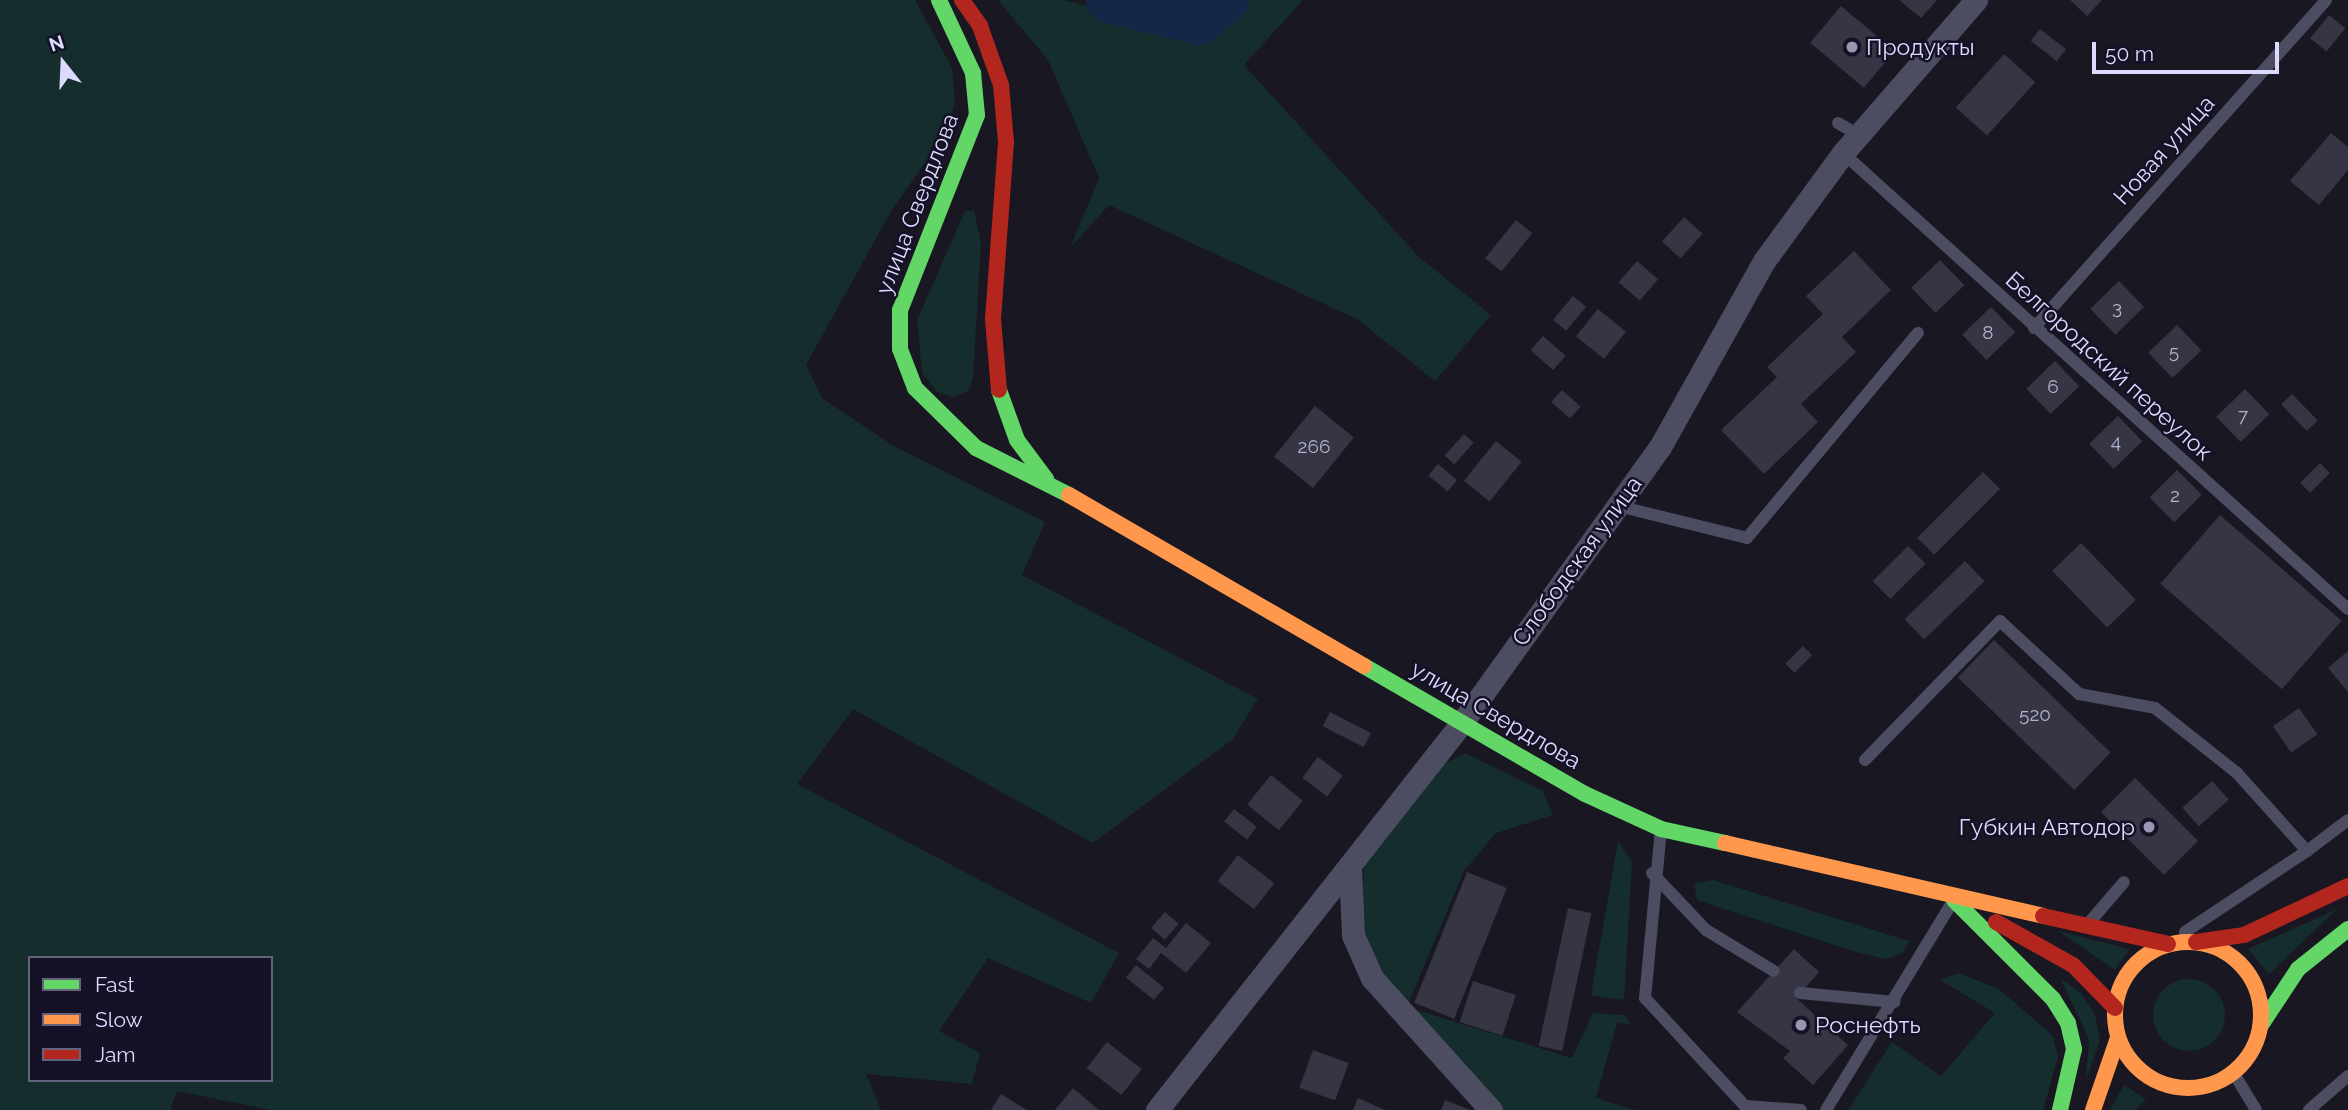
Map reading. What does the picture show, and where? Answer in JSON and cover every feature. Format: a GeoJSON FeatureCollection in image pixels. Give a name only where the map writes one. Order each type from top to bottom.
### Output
{"type":"FeatureCollection","features":[{"type":"Feature","properties":{"kind":"main road","name":"улица Свердлова"},"geometry":{"type":"LineString","coordinates":[[939,0],[973,73],[977,115],[900,310],[900,349],[915,388],[945,422],[976,448],[1050,484],[1586,794],[1661,829],[1954,900]]}},
{"type":"Feature","properties":{"kind":"main road","name":"улица Свердлова"},"geometry":{"type":"LineString","coordinates":[[962,0],[991,52],[1006,142],[993,319],[999,395],[1017,440],[1050,484]]}},
{"type":"Feature","properties":{"kind":"main road"},"geometry":{"type":"LineString","coordinates":[[1954,900],[2168,944],[2244,935],[2348,886]]}},
{"type":"Feature","properties":{"kind":"main road"},"geometry":{"type":"LineString","coordinates":[[1954,900],[2055,953],[2090,977],[2115,1008]]}},
{"type":"Feature","properties":{"kind":"main road"},"geometry":{"type":"LineString","coordinates":[[1954,900],[2053,999],[2068,1023],[2074,1049],[2060,1110]]}},
{"type":"Feature","properties":{"kind":"main road"},"geometry":{"type":"LineString","coordinates":[[2169,1109],[2201,1087],[2233,1072],[2298,969],[2348,929]]}},
{"type":"Feature","properties":{"kind":"main road"},"geometry":{"type":"LineString","coordinates":[[2195,942],[2232,956],[2245,970],[2255,986],[2260,1026]]}},
{"type":"Feature","properties":{"kind":"main road"},"geometry":{"type":"LineString","coordinates":[[2093,1110],[2118,1038],[2115,1008],[2132,968],[2168,944]]}},
{"type":"Feature","properties":{"kind":"main road"},"geometry":{"type":"LineString","coordinates":[[2118,1038],[2144,1074],[2181,1088],[2201,1087]]}},
{"type":"Feature","properties":{"kind":"street","name":"Слободская улица"},"geometry":{"type":"LineString","coordinates":[[1157,1110],[1463,722],[1614,505],[1660,447],[1764,261],[1843,153],[1976,0]]}},
{"type":"Feature","properties":{"kind":"street"},"geometry":{"type":"LineString","coordinates":[[1350,866],[1353,934],[1372,978],[1491,1110]]}},
{"type":"Feature","properties":{"kind":"lane","name":"Новая улица"},"geometry":{"type":"LineString","coordinates":[[2034,328],[2326,0]]}},
{"type":"Feature","properties":{"kind":"lane"},"geometry":{"type":"LineString","coordinates":[[1838,123],[1859,135]]}},
{"type":"Feature","properties":{"kind":"lane","name":"Белгородский переулок"},"geometry":{"type":"LineString","coordinates":[[1843,153],[2348,609]]}},
{"type":"Feature","properties":{"kind":"lane"},"geometry":{"type":"LineString","coordinates":[[1614,505],[1747,538],[1918,333]]}},
{"type":"Feature","properties":{"kind":"lane"},"geometry":{"type":"LineString","coordinates":[[1865,760],[2000,621],[2079,694],[2155,708],[2237,774],[2307,851]]}},
{"type":"Feature","properties":{"kind":"lane"},"geometry":{"type":"LineString","coordinates":[[2168,944],[2307,851],[2348,820]]}},
{"type":"Feature","properties":{"kind":"lane"},"geometry":{"type":"LineString","coordinates":[[1661,829],[1653,873],[1644,998],[1745,1107],[1801,1110]]}},
{"type":"Feature","properties":{"kind":"lane"},"geometry":{"type":"LineString","coordinates":[[1653,873],[1706,930],[1774,971]]}},
{"type":"Feature","properties":{"kind":"lane"},"geometry":{"type":"LineString","coordinates":[[2085,928],[2124,882]]}},
{"type":"Feature","properties":{"kind":"lane"},"geometry":{"type":"LineString","coordinates":[[1826,1110],[1895,1002],[1954,900]]}},
{"type":"Feature","properties":{"kind":"lane"},"geometry":{"type":"LineString","coordinates":[[1800,993],[1895,1002]]}},
{"type":"Feature","properties":{"kind":"lane"},"geometry":{"type":"LineString","coordinates":[[2233,1072],[2256,1110]]}},
{"type":"Feature","properties":{"kind":"lane"},"geometry":{"type":"LineString","coordinates":[[2309,1110],[2348,1076]]}},
{"type":"Feature","properties":{"kind":"green space"},"geometry":{"type":"Polygon","coordinates":[[[0,0],[915,0],[952,68],[955,103],[944,135],[890,213],[806,365],[822,398],[892,445],[1045,522],[1022,575],[1258,699],[1232,740],[1093,843],[853,709],[797,784],[1119,953],[1091,1003],[988,958],[939,1031],[980,1053],[972,1084],[866,1074],[881,1110],[271,1110],[177,1091],[170,1110],[0,1110],[0,0]]]}},
{"type":"Feature","properties":{"kind":"green space"},"geometry":{"type":"Polygon","coordinates":[[[998,0],[1063,0],[1202,34],[1228,0],[1303,0],[1244,65],[1419,257],[1491,315],[1435,381],[1357,319],[1109,205],[1070,248],[1099,178],[1048,60],[998,0]]]}},
{"type":"Feature","properties":{"kind":"green space"},"geometry":{"type":"Polygon","coordinates":[[[1152,0],[1210,0],[1197,13],[1152,0]]]}},
{"type":"Feature","properties":{"kind":"green space"},"geometry":{"type":"Polygon","coordinates":[[[974,210],[981,243],[973,379],[968,391],[953,397],[937,392],[922,373],[917,320],[965,211],[974,210]]]}},
{"type":"Feature","properties":{"kind":"green space"},"geometry":{"type":"Polygon","coordinates":[[[1465,753],[1543,791],[1553,815],[1496,833],[1464,871],[1407,1007],[1572,1058],[1593,1013],[1625,1015],[1630,1024],[1617,1023],[1596,1098],[1634,1110],[1503,1110],[1413,1018],[1379,968],[1362,924],[1364,862],[1444,764],[1465,753]]]}},
{"type":"Feature","properties":{"kind":"green space"},"geometry":{"type":"Polygon","coordinates":[[[1618,841],[1632,862],[1624,1000],[1591,995],[1618,841]]]}},
{"type":"Feature","properties":{"kind":"green space"},"geometry":{"type":"Polygon","coordinates":[[[1713,880],[1909,941],[1903,953],[1886,959],[1859,953],[1697,900],[1694,883],[1713,880]]]}},
{"type":"Feature","properties":{"kind":"green space"},"geometry":{"type":"Polygon","coordinates":[[[2337,909],[2269,974],[2248,949],[2337,909]]]}},
{"type":"Feature","properties":{"kind":"green space"},"geometry":{"type":"Polygon","coordinates":[[[2058,931],[2130,949],[2115,970],[2058,931]]]}},
{"type":"Feature","properties":{"kind":"green space"},"geometry":{"type":"Polygon","coordinates":[[[1958,973],[1999,989],[2053,1036],[2058,1057],[2043,1110],[1848,1110],[1892,1042],[1941,1076],[1995,1013],[1940,980],[1958,973]]]}},
{"type":"Feature","properties":{"kind":"green space"},"geometry":{"type":"Polygon","coordinates":[[[2060,978],[2081,993],[2095,1015],[2100,1040],[2086,1080],[2089,1039],[2060,978]]]}},
{"type":"Feature","properties":{"kind":"green space"},"geometry":{"type":"Polygon","coordinates":[[[2196,979],[2215,989],[2223,1001],[2223,1029],[2215,1041],[2203,1049],[2182,1051],[2163,1041],[2155,1029],[2153,1008],[2163,989],[2175,981],[2196,979]]]}},
{"type":"Feature","properties":{"kind":"green space"},"geometry":{"type":"Polygon","coordinates":[[[2124,1085],[2146,1099],[2135,1110],[2110,1110],[2124,1085]]]}},
{"type":"Feature","properties":{"kind":"building"},"geometry":{"type":"Polygon","coordinates":[[[1899,0],[1937,0],[1921,18],[1899,0]]]}},
{"type":"Feature","properties":{"kind":"building"},"geometry":{"type":"Polygon","coordinates":[[[2070,0],[2102,0],[2087,16],[2070,0]]]}},
{"type":"Feature","properties":{"kind":"building","name":"Продукты"},"geometry":{"type":"Polygon","coordinates":[[[1841,6],[1895,51],[1864,88],[1810,43],[1841,6]]]}},
{"type":"Feature","properties":{"kind":"building"},"geometry":{"type":"Polygon","coordinates":[[[2329,15],[2345,28],[2326,52],[2310,38],[2329,15]]]}},
{"type":"Feature","properties":{"kind":"building"},"geometry":{"type":"Polygon","coordinates":[[[2040,29],[2066,49],[2057,61],[2031,41],[2040,29]]]}},
{"type":"Feature","properties":{"kind":"building"},"geometry":{"type":"Polygon","coordinates":[[[2004,54],[2035,82],[1987,136],[1956,108],[2004,54]]]}},
{"type":"Feature","properties":{"kind":"building"},"geometry":{"type":"Polygon","coordinates":[[[2331,133],[2348,147],[2348,170],[2319,205],[2290,181],[2331,133]]]}},
{"type":"Feature","properties":{"kind":"building"},"geometry":{"type":"Polygon","coordinates":[[[1684,217],[1703,234],[1680,258],[1662,242],[1684,217]]]}},
{"type":"Feature","properties":{"kind":"building"},"geometry":{"type":"Polygon","coordinates":[[[1516,220],[1532,233],[1501,271],[1485,258],[1516,220]]]}},
{"type":"Feature","properties":{"kind":"building"},"geometry":{"type":"Polygon","coordinates":[[[1854,251],[1891,290],[1842,337],[1856,352],[1801,404],[1818,422],[1764,474],[1721,430],[1777,377],[1767,367],[1823,314],[1806,296],[1854,251]]]}},
{"type":"Feature","properties":{"kind":"building"},"geometry":{"type":"Polygon","coordinates":[[[1940,260],[1964,285],[1936,313],[1911,288],[1940,260]]]}},
{"type":"Feature","properties":{"kind":"building"},"geometry":{"type":"Polygon","coordinates":[[[1637,261],[1658,279],[1640,301],[1619,282],[1637,261]]]}},
{"type":"Feature","properties":{"kind":"building"},"geometry":{"type":"Polygon","coordinates":[[[2119,281],[2144,307],[2115,335],[2090,309],[2119,281]]]}},
{"type":"Feature","properties":{"kind":"building"},"geometry":{"type":"Polygon","coordinates":[[[1573,296],[1586,307],[1566,331],[1553,320],[1573,296]]]}},
{"type":"Feature","properties":{"kind":"building"},"geometry":{"type":"Polygon","coordinates":[[[1991,307],[2015,332],[1987,360],[1962,335],[1991,307]]]}},
{"type":"Feature","properties":{"kind":"building"},"geometry":{"type":"Polygon","coordinates":[[[1598,309],[1626,332],[1604,359],[1576,336],[1598,309]]]}},
{"type":"Feature","properties":{"kind":"building"},"geometry":{"type":"Polygon","coordinates":[[[2177,325],[2201,350],[2173,378],[2148,353],[2177,325]]]}},
{"type":"Feature","properties":{"kind":"building"},"geometry":{"type":"Polygon","coordinates":[[[1543,336],[1566,356],[1553,370],[1531,350],[1543,336]]]}},
{"type":"Feature","properties":{"kind":"building"},"geometry":{"type":"Polygon","coordinates":[[[2055,361],[2079,386],[2051,414],[2026,389],[2055,361]]]}},
{"type":"Feature","properties":{"kind":"building"},"geometry":{"type":"Polygon","coordinates":[[[2245,389],[2269,414],[2241,442],[2216,417],[2245,389]]]}},
{"type":"Feature","properties":{"kind":"building"},"geometry":{"type":"Polygon","coordinates":[[[1562,390],[1581,407],[1570,419],[1551,402],[1562,390]]]}},
{"type":"Feature","properties":{"kind":"building"},"geometry":{"type":"Polygon","coordinates":[[[2292,394],[2318,421],[2307,431],[2281,404],[2292,394]]]}},
{"type":"Feature","properties":{"kind":"building"},"geometry":{"type":"Polygon","coordinates":[[[1315,406],[1354,437],[1313,488],[1274,457],[1315,406]]]}},
{"type":"Feature","properties":{"kind":"building"},"geometry":{"type":"Polygon","coordinates":[[[2118,416],[2142,441],[2114,469],[2089,444],[2118,416]]]}},
{"type":"Feature","properties":{"kind":"building"},"geometry":{"type":"Polygon","coordinates":[[[1464,434],[1474,443],[1454,464],[1445,456],[1464,434]]]}},
{"type":"Feature","properties":{"kind":"building"},"geometry":{"type":"Polygon","coordinates":[[[1496,441],[1522,462],[1490,501],[1464,481],[1496,441]]]}},
{"type":"Feature","properties":{"kind":"building"},"geometry":{"type":"Polygon","coordinates":[[[2320,463],[2330,473],[2310,493],[2300,483],[2320,463]]]}},
{"type":"Feature","properties":{"kind":"building"},"geometry":{"type":"Polygon","coordinates":[[[1438,464],[1457,480],[1448,492],[1428,475],[1438,464]]]}},
{"type":"Feature","properties":{"kind":"building"},"geometry":{"type":"Polygon","coordinates":[[[2177,470],[2202,495],[2174,522],[2149,498],[2177,470]]]}},
{"type":"Feature","properties":{"kind":"building"},"geometry":{"type":"Polygon","coordinates":[[[1983,472],[2000,489],[1934,555],[1917,538],[1983,472]]]}},
{"type":"Feature","properties":{"kind":"building"},"geometry":{"type":"Polygon","coordinates":[[[2220,515],[2342,621],[2282,689],[2160,584],[2220,515]]]}},
{"type":"Feature","properties":{"kind":"building"},"geometry":{"type":"Polygon","coordinates":[[[2081,543],[2136,600],[2107,628],[2052,571],[2081,543]]]}},
{"type":"Feature","properties":{"kind":"building"},"geometry":{"type":"Polygon","coordinates":[[[1908,546],[1926,564],[1890,599],[1873,581],[1908,546]]]}},
{"type":"Feature","properties":{"kind":"building"},"geometry":{"type":"Polygon","coordinates":[[[1965,561],[1984,581],[1924,639],[1905,619],[1965,561]]]}},
{"type":"Feature","properties":{"kind":"building"},"geometry":{"type":"Polygon","coordinates":[[[1994,640],[2111,753],[2074,790],[1958,677],[1994,640]]]}},
{"type":"Feature","properties":{"kind":"building"},"geometry":{"type":"Polygon","coordinates":[[[1803,646],[1812,655],[1795,673],[1785,664],[1803,646]]]}},
{"type":"Feature","properties":{"kind":"building"},"geometry":{"type":"Polygon","coordinates":[[[2348,651],[2348,692],[2328,668],[2348,651]]]}},
{"type":"Feature","properties":{"kind":"building"},"geometry":{"type":"Polygon","coordinates":[[[2299,708],[2317,734],[2291,753],[2273,726],[2299,708]]]}},
{"type":"Feature","properties":{"kind":"building"},"geometry":{"type":"Polygon","coordinates":[[[1330,712],[1371,733],[1364,747],[1323,726],[1330,712]]]}},
{"type":"Feature","properties":{"kind":"building"},"geometry":{"type":"Polygon","coordinates":[[[1318,757],[1343,776],[1327,796],[1302,778],[1318,757]]]}},
{"type":"Feature","properties":{"kind":"building"},"geometry":{"type":"Polygon","coordinates":[[[1271,775],[1303,801],[1279,830],[1247,805],[1271,775]]]}},
{"type":"Feature","properties":{"kind":"building","name":"Губкин Автодор"},"geometry":{"type":"Polygon","coordinates":[[[2135,778],[2198,841],[2164,875],[2101,812],[2135,778]]]}},
{"type":"Feature","properties":{"kind":"building"},"geometry":{"type":"Polygon","coordinates":[[[2212,781],[2229,800],[2199,826],[2182,808],[2212,781]]]}},
{"type":"Feature","properties":{"kind":"building"},"geometry":{"type":"Polygon","coordinates":[[[1234,809],[1257,827],[1247,839],[1224,822],[1234,809]]]}},
{"type":"Feature","properties":{"kind":"building"},"geometry":{"type":"Polygon","coordinates":[[[1238,855],[1274,883],[1254,909],[1218,881],[1238,855]]]}},
{"type":"Feature","properties":{"kind":"building"},"geometry":{"type":"Polygon","coordinates":[[[1467,872],[1507,888],[1454,1019],[1414,1003],[1467,872]]]}},
{"type":"Feature","properties":{"kind":"building"},"geometry":{"type":"Polygon","coordinates":[[[1568,908],[1591,913],[1562,1051],[1539,1046],[1568,908]]]}},
{"type":"Feature","properties":{"kind":"building"},"geometry":{"type":"Polygon","coordinates":[[[1165,912],[1179,924],[1165,940],[1151,928],[1165,912]]]}},
{"type":"Feature","properties":{"kind":"building"},"geometry":{"type":"Polygon","coordinates":[[[1186,923],[1211,943],[1186,973],[1161,953],[1149,969],[1136,959],[1153,938],[1166,948],[1186,923]]]}},
{"type":"Feature","properties":{"kind":"building"},"geometry":{"type":"Polygon","coordinates":[[[1794,949],[1819,972],[1796,998],[1848,1045],[1813,1085],[1783,1058],[1790,1051],[1737,1012],[1794,949]]]}},
{"type":"Feature","properties":{"kind":"building"},"geometry":{"type":"Polygon","coordinates":[[[1136,965],[1164,988],[1154,1000],[1126,977],[1136,965]]]}},
{"type":"Feature","properties":{"kind":"building"},"geometry":{"type":"Polygon","coordinates":[[[1473,981],[1516,995],[1503,1036],[1460,1022],[1473,981]]]}},
{"type":"Feature","properties":{"kind":"building"},"geometry":{"type":"Polygon","coordinates":[[[1107,1042],[1142,1069],[1121,1095],[1087,1068],[1107,1042]]]}},
{"type":"Feature","properties":{"kind":"building"},"geometry":{"type":"Polygon","coordinates":[[[1313,1050],[1349,1063],[1335,1101],[1299,1088],[1313,1050]]]}},
{"type":"Feature","properties":{"kind":"building"},"geometry":{"type":"Polygon","coordinates":[[[1073,1088],[1099,1110],[1055,1110],[1073,1088]]]}},
{"type":"Feature","properties":{"kind":"building"},"geometry":{"type":"Polygon","coordinates":[[[1001,1094],[1027,1110],[991,1110],[1001,1094]]]}},
{"type":"Feature","properties":{"kind":"building"},"geometry":{"type":"Polygon","coordinates":[[[1358,1098],[1385,1110],[1353,1110],[1358,1098]]]}},
{"type":"Feature","properties":{"kind":"building"},"geometry":{"type":"Polygon","coordinates":[[[1445,1100],[1470,1110],[1441,1110],[1445,1100]]]}},
{"type":"Feature","properties":{"kind":"waterway"},"geometry":{"type":"LineString","coordinates":[[1109,0],[1199,22],[1226,0]]}},
{"type":"Feature","properties":{"kind":"traffic: fast"},"geometry":{"type":"LineString","coordinates":[[939,0],[973,73],[977,115],[900,310],[900,349],[915,388],[976,448],[1069,495]]}},
{"type":"Feature","properties":{"kind":"traffic: fast"},"geometry":{"type":"LineString","coordinates":[[999,390],[1017,440],[1046,479]]}},
{"type":"Feature","properties":{"kind":"traffic: fast"},"geometry":{"type":"LineString","coordinates":[[1364,666],[1585,794],[1661,829],[1725,843]]}},
{"type":"Feature","properties":{"kind":"traffic: fast"},"geometry":{"type":"LineString","coordinates":[[1954,900],[2053,999],[2068,1023],[2074,1049],[2060,1110]]}},
{"type":"Feature","properties":{"kind":"traffic: fast"},"geometry":{"type":"LineString","coordinates":[[2261,1025],[2298,969],[2348,929]]}},
{"type":"Feature","properties":{"kind":"traffic: slow"},"geometry":{"type":"LineString","coordinates":[[1069,495],[1364,666]]}},
{"type":"Feature","properties":{"kind":"traffic: slow"},"geometry":{"type":"LineString","coordinates":[[1725,843],[2043,916]]}},
{"type":"Feature","properties":{"kind":"traffic: slow"},"geometry":{"type":"LineString","coordinates":[[2188,942],[2216,948],[2239,964],[2255,987],[2261,1015],[2255,1043],[2239,1066],[2216,1082],[2188,1088],[2160,1082],[2137,1066],[2121,1043],[2115,1015],[2121,987],[2137,964],[2160,948],[2188,942]]}},
{"type":"Feature","properties":{"kind":"traffic: slow"},"geometry":{"type":"LineString","coordinates":[[2093,1110],[2118,1038]]}},
{"type":"Feature","properties":{"kind":"traffic: jam"},"geometry":{"type":"LineString","coordinates":[[962,0],[980,26],[1001,85],[1006,142],[993,319],[999,390]]}},
{"type":"Feature","properties":{"kind":"traffic: jam"},"geometry":{"type":"LineString","coordinates":[[2196,942],[2244,935],[2348,886]]}},
{"type":"Feature","properties":{"kind":"traffic: jam"},"geometry":{"type":"LineString","coordinates":[[2043,916],[2168,944]]}},
{"type":"Feature","properties":{"kind":"traffic: jam"},"geometry":{"type":"LineString","coordinates":[[1996,922],[2073,965],[2115,1008]]}},
{"type":"Feature","properties":{"kind":"place","name":"Продукты"},"geometry":{"type":"Point","coordinates":[1852,47]}},
{"type":"Feature","properties":{"kind":"place","name":"Губкин Автодор"},"geometry":{"type":"Point","coordinates":[2149,827]}},
{"type":"Feature","properties":{"kind":"place","name":"Роснефть"},"geometry":{"type":"Point","coordinates":[1801,1025]}}]}
